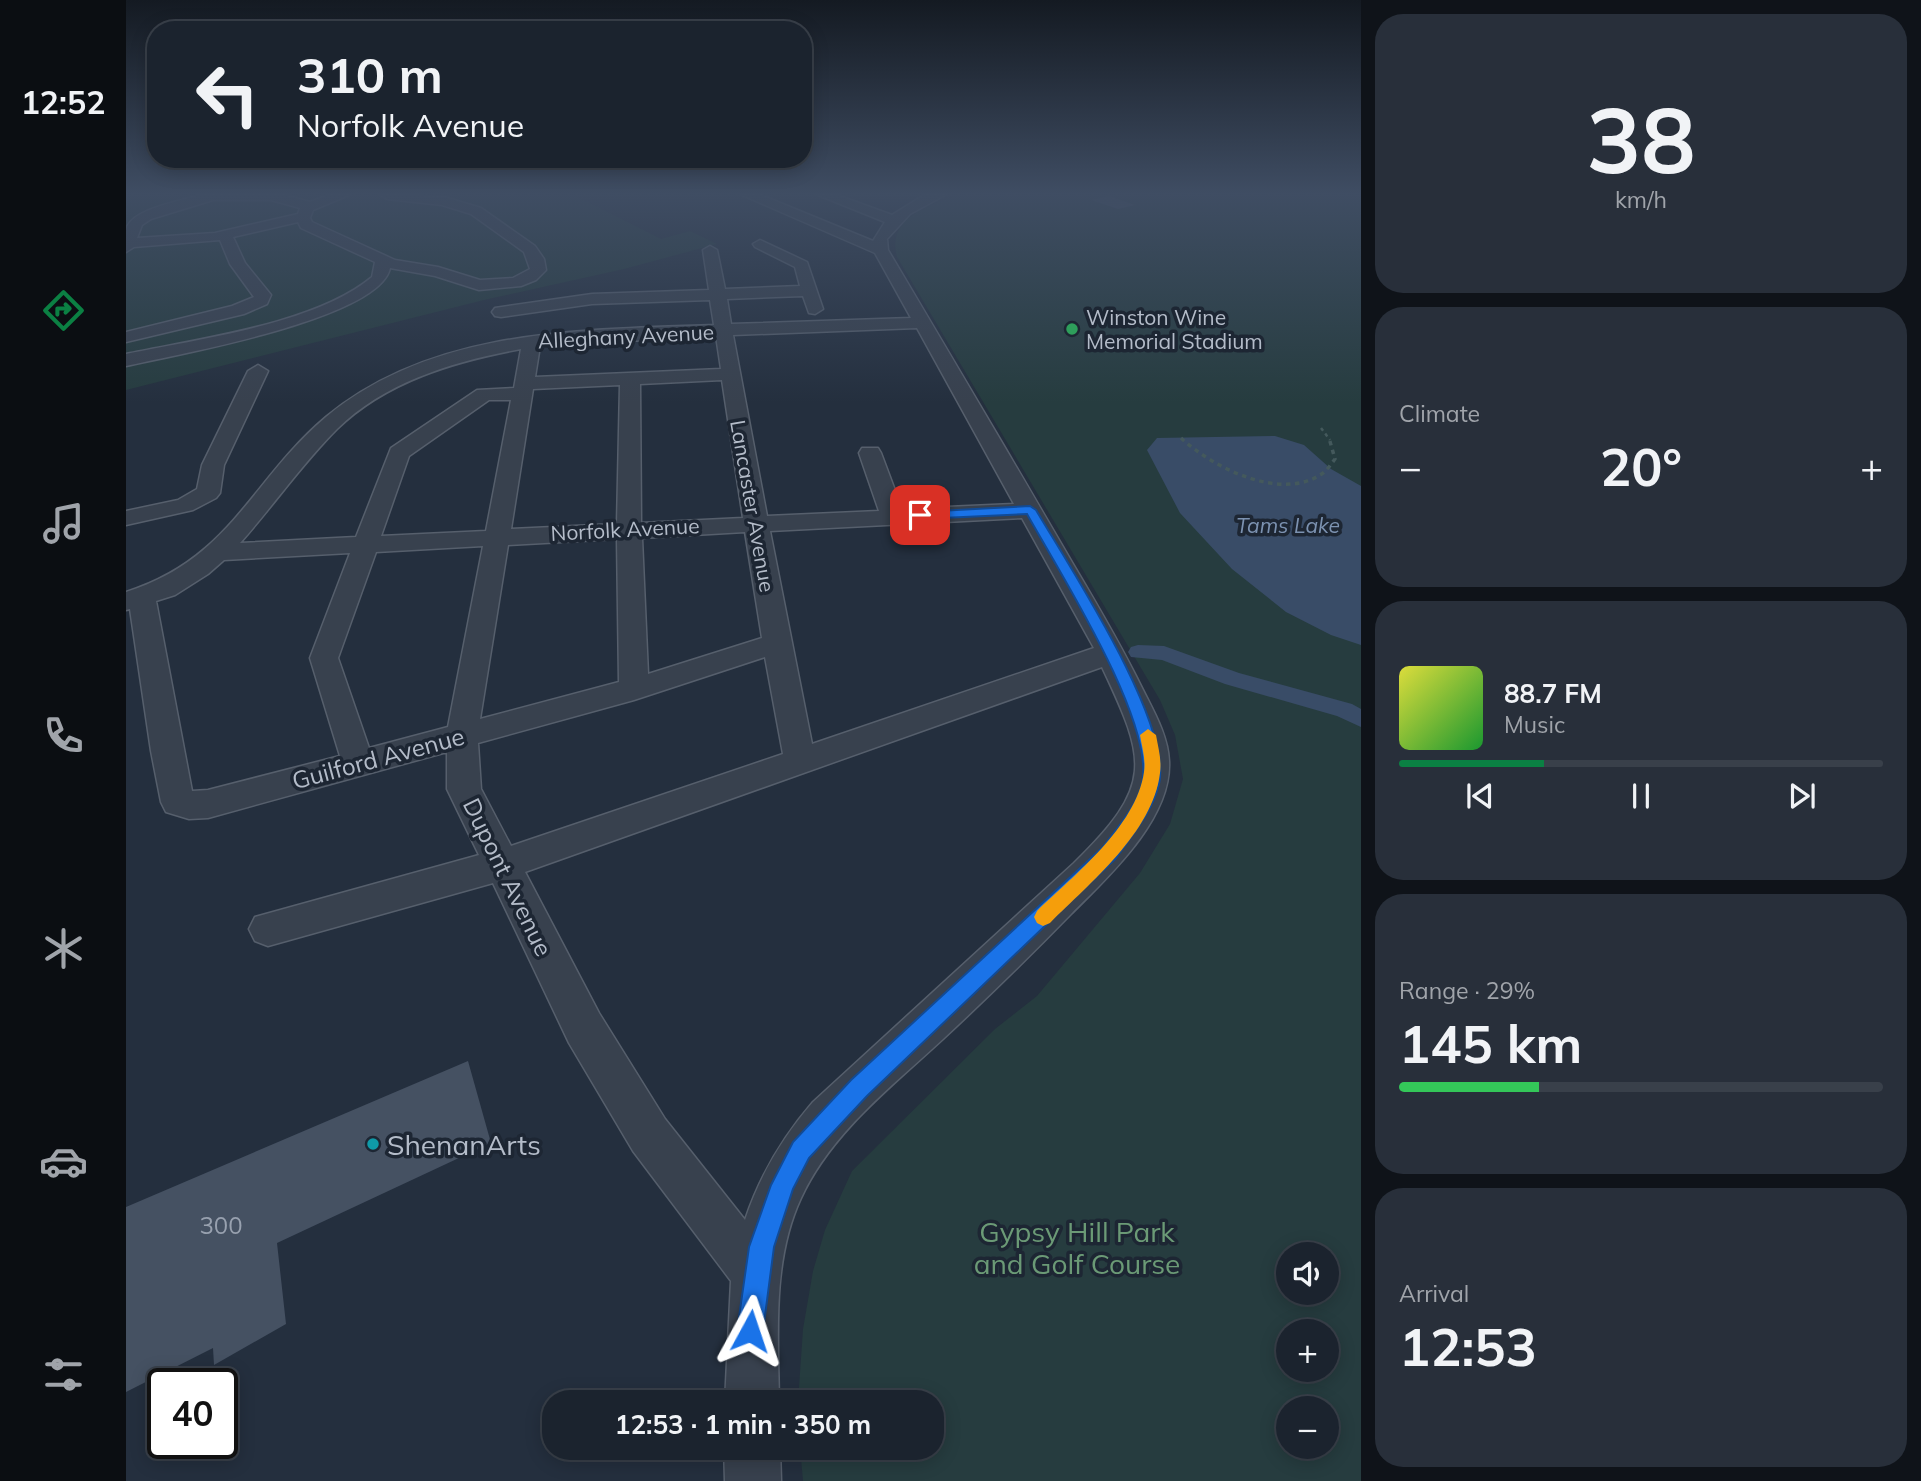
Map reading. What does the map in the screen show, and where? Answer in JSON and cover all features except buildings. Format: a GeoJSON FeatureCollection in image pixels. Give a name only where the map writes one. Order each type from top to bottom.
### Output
{"type":"FeatureCollection","features":[{"type":"Feature","properties":{"kind":"street"},"geometry":{"type":"LineString","coordinates":[[126,337],[238,310],[260,301],[263,295],[238,264]]}},
{"type":"Feature","properties":{"kind":"street"},"geometry":{"type":"LineString","coordinates":[[126,360],[278,324],[324,309],[373,285],[381,275],[383,264]]}},
{"type":"Feature","properties":{"kind":"street"},"geometry":{"type":"LineString","coordinates":[[396,264],[489,286],[524,280],[539,268],[537,264]]}},
{"type":"Feature","properties":{"kind":"street","name":"Lancaster Avenue"},"geometry":{"type":"LineString","coordinates":[[712,264],[758,523],[775,643],[800,761]]}},
{"type":"Feature","properties":{"kind":"street"},"geometry":{"type":"LineString","coordinates":[[800,264],[821,326]]}},
{"type":"Feature","properties":{"kind":"street"},"geometry":{"type":"LineString","coordinates":[[752,1390],[750,1331],[756,1273],[775,1205],[801,1150],[859,1088],[1067,895],[1109,852],[1141,809],[1152,775],[1150,743],[1145,725],[1111,653],[924,323],[899,264]]}},
{"type":"Feature","properties":{"kind":"street","name":"Dupont Avenue"},"geometry":{"type":"LineString","coordinates":[[717,293],[623,291],[498,305],[522,342],[525,389],[462,735],[464,789],[584,1028],[649,1135],[756,1273]]}},
{"type":"Feature","properties":{"kind":"street"},"geometry":{"type":"LineString","coordinates":[[717,293],[810,291]]}},
{"type":"Feature","properties":{"kind":"street","name":"Alleghany Avenue"},"geometry":{"type":"LineString","coordinates":[[134,600],[184,579],[221,552],[306,450],[353,406],[386,386],[432,366],[522,342],[722,330],[924,323]]}},
{"type":"Feature","properties":{"kind":"street"},"geometry":{"type":"LineString","coordinates":[[126,518],[185,505],[208,493],[213,465],[258,371]]}},
{"type":"Feature","properties":{"kind":"street"},"geometry":{"type":"LineString","coordinates":[[358,763],[324,659],[399,453],[484,394],[630,379],[731,374]]}},
{"type":"Feature","properties":{"kind":"street"},"geometry":{"type":"LineString","coordinates":[[630,379],[629,529],[634,689]]}},
{"type":"Feature","properties":{"kind":"street"},"geometry":{"type":"LineString","coordinates":[[870,453],[893,517]]}},
{"type":"Feature","properties":{"kind":"street","name":"Norfolk Avenue"},"geometry":{"type":"LineString","coordinates":[[221,552],[1030,510]]}},
{"type":"Feature","properties":{"kind":"street","name":"Guilford Avenue"},"geometry":{"type":"LineString","coordinates":[[134,600],[178,802],[195,805],[208,804],[634,689],[775,643]]}},
{"type":"Feature","properties":{"kind":"street"},"geometry":{"type":"LineString","coordinates":[[268,929],[502,865],[1111,653]]}},
{"type":"Feature","properties":{"kind":"path"},"geometry":{"type":"LineString","coordinates":[[1181,438],[1188,446],[1215,464],[1261,481],[1298,483],[1311,480],[1330,468],[1335,459],[1331,441],[1321,428]]}},
{"type":"Feature","properties":{"kind":"green space"},"geometry":{"type":"Polygon","coordinates":[[[126,264],[642,264],[484,300],[126,390],[126,264]]]}},
{"type":"Feature","properties":{"kind":"green space","name":"Gypsy Hill Park and Golf Course"},"geometry":{"type":"Polygon","coordinates":[[[901,264],[1361,264],[1361,1481],[803,1481],[801,1460],[944,1460],[944,1390],[799,1390],[803,1329],[813,1271],[825,1230],[852,1171],[995,1029],[1037,996],[1140,873],[1170,824],[1183,779],[1175,735],[1160,700],[901,264]]]}},
{"type":"Feature","properties":{"kind":"water","name":"Tams Lake"},"geometry":{"type":"Polygon","coordinates":[[[1275,436],[1304,445],[1331,469],[1361,486],[1361,645],[1331,635],[1286,612],[1232,569],[1180,513],[1147,450],[1157,438],[1275,436]]]}},
{"type":"Feature","properties":{"kind":"waterway"},"geometry":{"type":"LineString","coordinates":[[1138,652],[1164,653],[1233,679],[1344,710],[1361,719]]}},
{"type":"Feature","properties":{"kind":"slow traffic"},"geometry":{"type":"LineString","coordinates":[[1043,917],[1109,852],[1141,809],[1152,775],[1153,761],[1148,735]]}},
{"type":"Feature","properties":{"kind":"place","name":"Winston Wine Memorial Stadium"},"geometry":{"type":"Point","coordinates":[1072,329]}},
{"type":"Feature","properties":{"kind":"place","name":"ShenanArts"},"geometry":{"type":"Point","coordinates":[373,1144]}},
{"type":"Feature","properties":{"kind":"route"},"geometry":{"type":"LineString","coordinates":[[750,1331],[756,1273],[762,1247],[782,1185],[801,1150],[859,1088],[1067,895],[1109,852],[1141,809],[1152,775],[1153,761],[1145,725],[1104,640],[1030,510],[920,515]]}}]}
